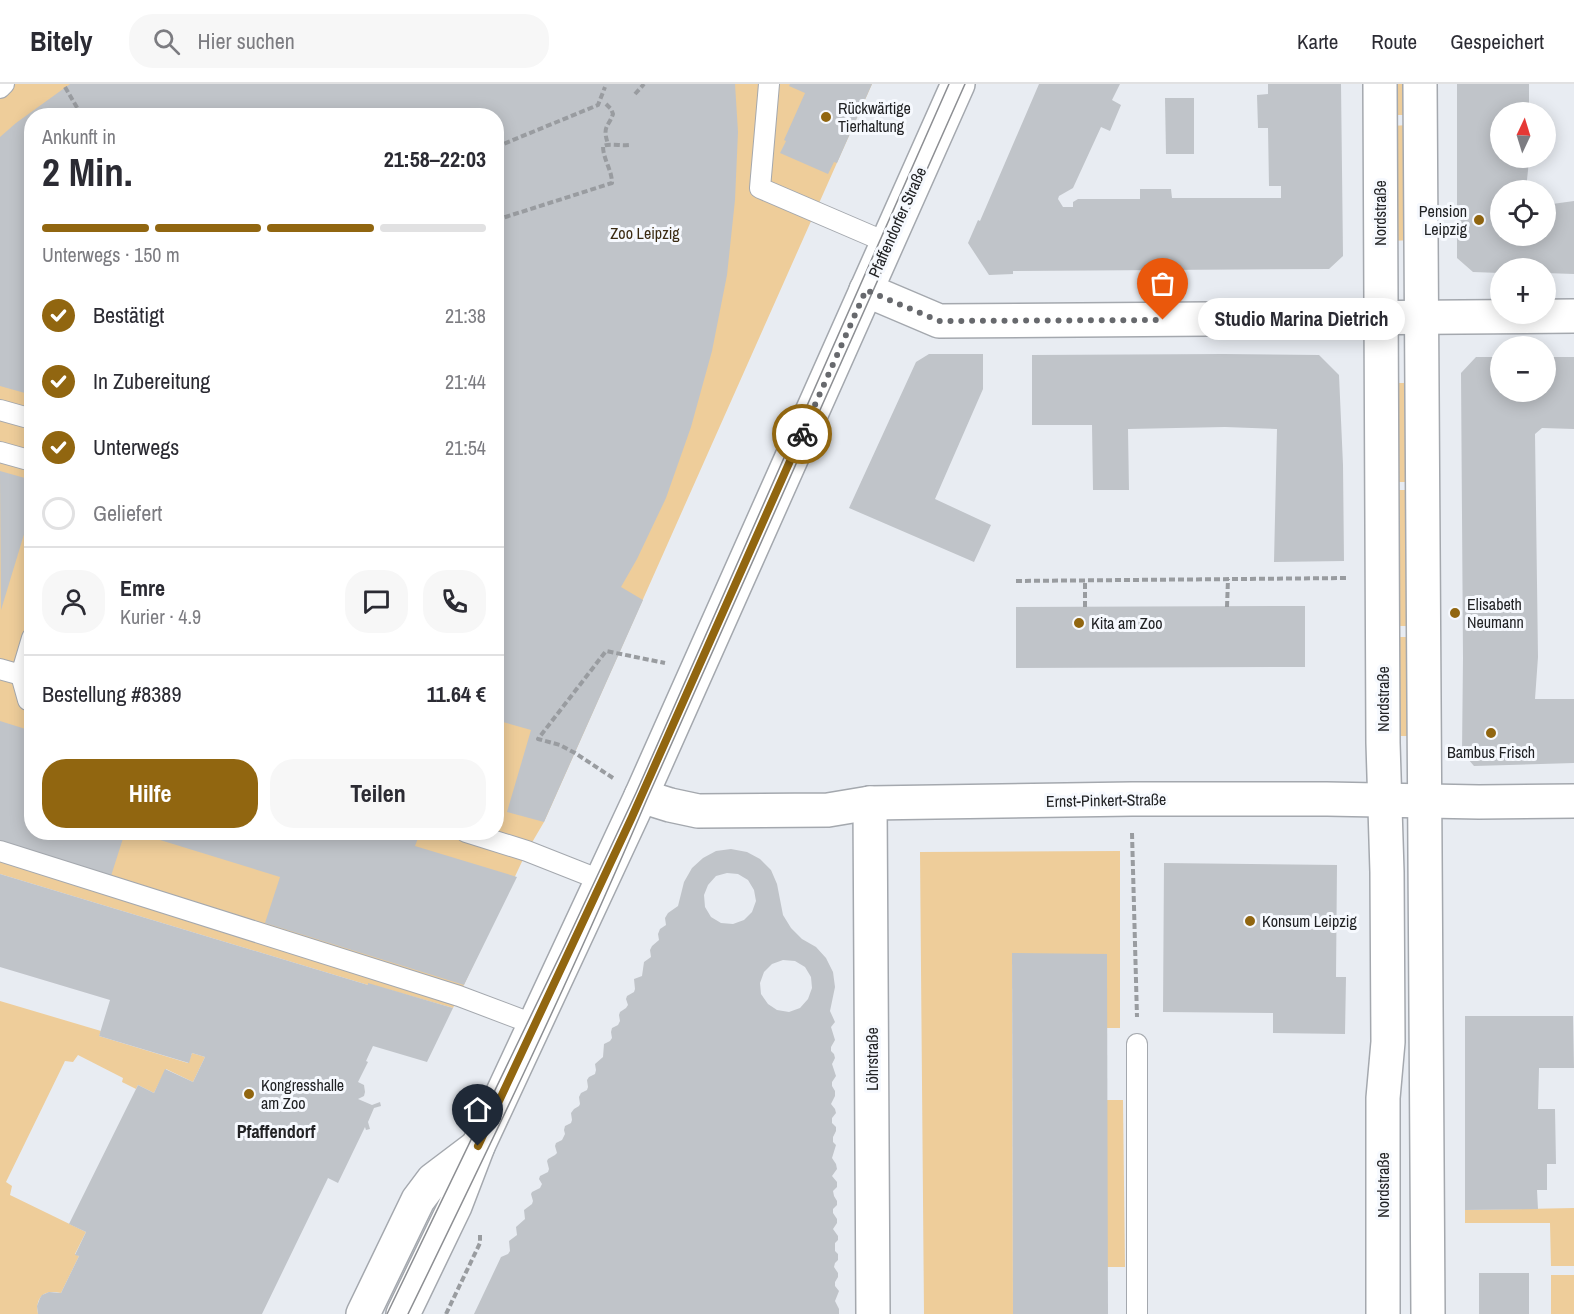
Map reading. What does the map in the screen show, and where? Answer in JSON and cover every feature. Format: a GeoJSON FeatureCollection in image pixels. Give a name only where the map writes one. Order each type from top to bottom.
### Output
{"type":"FeatureCollection","features":[{"type":"Feature","properties":{"kind":"street","name":"Pfaffendorfer Straße"},"geometry":{"type":"LineString","coordinates":[[403,1314],[455,1206],[478,1146],[603,881],[958,84]]}},
{"type":"Feature","properties":{"kind":"street","name":"Nordstraße"},"geometry":{"type":"LineString","coordinates":[[1380,84],[1388,1042],[1383,1098],[1383,1314]]}},
{"type":"Feature","properties":{"kind":"street"},"geometry":{"type":"LineString","coordinates":[[1420,84],[1428,1314]]}},
{"type":"Feature","properties":{"kind":"street"},"geometry":{"type":"LineString","coordinates":[[866,290],[939,321],[1574,316]]}},
{"type":"Feature","properties":{"kind":"street","name":"Ernst-Pinkert-Straße"},"geometry":{"type":"LineString","coordinates":[[641,796],[698,811],[828,810],[870,803],[1132,799],[1574,801]]}},
{"type":"Feature","properties":{"kind":"street","name":"Löhrstraße"},"geometry":{"type":"LineString","coordinates":[[870,803],[873,1314]]}},
{"type":"Feature","properties":{"kind":"street","name":"Pfaffendorfer Straße"},"geometry":{"type":"LineString","coordinates":[[363,1314],[418,1200],[433,1180],[478,1146]]}},
{"type":"Feature","properties":{"kind":"lane"},"geometry":{"type":"LineString","coordinates":[[0,88],[4,84]]}},
{"type":"Feature","properties":{"kind":"lane"},"geometry":{"type":"LineString","coordinates":[[769,84],[760,188],[888,243]]}},
{"type":"Feature","properties":{"kind":"lane"},"geometry":{"type":"LineString","coordinates":[[0,410],[24,417]]}},
{"type":"Feature","properties":{"kind":"lane"},"geometry":{"type":"LineString","coordinates":[[0,452],[24,459]]}},
{"type":"Feature","properties":{"kind":"lane"},"geometry":{"type":"LineString","coordinates":[[24,665],[21,675],[24,686]]}},
{"type":"Feature","properties":{"kind":"lane"},"geometry":{"type":"LineString","coordinates":[[0,669],[21,675]]}},
{"type":"Feature","properties":{"kind":"lane"},"geometry":{"type":"LineString","coordinates":[[492,840],[527,851],[603,881]]}},
{"type":"Feature","properties":{"kind":"lane"},"geometry":{"type":"LineString","coordinates":[[0,851],[459,996],[536,1025]]}},
{"type":"Feature","properties":{"kind":"lane"},"geometry":{"type":"LineString","coordinates":[[1137,1044],[1137,1314]]}},
{"type":"Feature","properties":{"kind":"path"},"geometry":{"type":"LineString","coordinates":[[635,94],[644,84]]}},
{"type":"Feature","properties":{"kind":"path"},"geometry":{"type":"LineString","coordinates":[[65,87],[77,108]]}},
{"type":"Feature","properties":{"kind":"path"},"geometry":{"type":"LineString","coordinates":[[504,144],[598,105],[605,87]]}},
{"type":"Feature","properties":{"kind":"path"},"geometry":{"type":"LineString","coordinates":[[606,104],[613,114],[606,126],[605,136],[608,144]]}},
{"type":"Feature","properties":{"kind":"path"},"geometry":{"type":"LineString","coordinates":[[504,217],[612,183],[603,155],[603,146],[608,144],[630,145]]}},
{"type":"Feature","properties":{"kind":"path"},"geometry":{"type":"LineString","coordinates":[[1016,581],[1383,578]]}},
{"type":"Feature","properties":{"kind":"path"},"geometry":{"type":"LineString","coordinates":[[1227,607],[1228,579]]}},
{"type":"Feature","properties":{"kind":"path"},"geometry":{"type":"LineString","coordinates":[[1084,607],[1085,580]]}},
{"type":"Feature","properties":{"kind":"path"},"geometry":{"type":"LineString","coordinates":[[641,796],[575,753],[538,740],[606,651],[698,670]]}},
{"type":"Feature","properties":{"kind":"path"},"geometry":{"type":"LineString","coordinates":[[1132,799],[1137,1044]]}},
{"type":"Feature","properties":{"kind":"green space","name":"Zoo Leipzig"},"geometry":{"type":"Polygon","coordinates":[[[0,84],[872,84],[544,822],[527,851],[453,1008],[368,985],[0,874],[0,84]]]}},
{"type":"Feature","properties":{"kind":"green space"},"geometry":{"type":"Polygon","coordinates":[[[1388,84],[1410,84],[1410,115],[1389,115],[1388,84]]]}},
{"type":"Feature","properties":{"kind":"green space"},"geometry":{"type":"Polygon","coordinates":[[[1410,125],[1412,240],[1391,241],[1389,126],[1410,125]]]}},
{"type":"Feature","properties":{"kind":"green space"},"geometry":{"type":"Polygon","coordinates":[[[1389,383],[1411,383],[1412,482],[1390,482],[1389,383]]]}},
{"type":"Feature","properties":{"kind":"green space"},"geometry":{"type":"Polygon","coordinates":[[[1391,490],[1412,490],[1413,626],[1392,626],[1391,490]]]}},
{"type":"Feature","properties":{"kind":"green space"},"geometry":{"type":"Polygon","coordinates":[[[1392,637],[1413,637],[1414,736],[1393,736],[1392,637]]]}},
{"type":"Feature","properties":{"kind":"green space"},"geometry":{"type":"Polygon","coordinates":[[[1120,851],[1120,1028],[1106,1028],[1106,954],[1012,954],[1013,1314],[924,1314],[920,852],[1120,851]]]}},
{"type":"Feature","properties":{"kind":"green space"},"geometry":{"type":"Polygon","coordinates":[[[0,1001],[101,1031],[99,1036],[188,1063],[192,1053],[205,1057],[193,1082],[166,1069],[154,1093],[138,1085],[136,1089],[122,1082],[123,1078],[78,1055],[73,1062],[65,1061],[6,1182],[12,1186],[10,1195],[86,1232],[75,1254],[79,1256],[61,1293],[45,1293],[39,1299],[38,1314],[0,1314],[0,1001]]]}},
{"type":"Feature","properties":{"kind":"green space"},"geometry":{"type":"Polygon","coordinates":[[[1107,1100],[1123,1100],[1125,1267],[1107,1267],[1107,1100]]]}},
{"type":"Feature","properties":{"kind":"green space"},"geometry":{"type":"Polygon","coordinates":[[[1574,1208],[1574,1266],[1551,1266],[1550,1223],[1465,1223],[1465,1210],[1574,1208]]]}},
{"type":"Feature","properties":{"kind":"green space"},"geometry":{"type":"Polygon","coordinates":[[[1551,1275],[1574,1275],[1574,1314],[1551,1314],[1551,1275]]]}},
{"type":"Feature","properties":{"kind":"building"},"geometry":{"type":"Polygon","coordinates":[[[70,84],[735,84],[738,132],[735,200],[727,275],[712,351],[691,427],[666,498],[621,587],[643,600],[544,822],[507,812],[531,730],[504,722],[504,108],[37,108],[70,84]]]}},
{"type":"Feature","properties":{"kind":"building","name":"Rückwärtige Tierhaltung"},"geometry":{"type":"Polygon","coordinates":[[[790,84],[872,84],[837,163],[834,162],[828,174],[780,153],[805,93],[789,86],[790,84]]]}},
{"type":"Feature","properties":{"kind":"building"},"geometry":{"type":"Polygon","coordinates":[[[1039,84],[1120,84],[1112,100],[1121,105],[1110,131],[1101,127],[1073,188],[1059,196],[1058,199],[1063,207],[1073,207],[1073,202],[1078,199],[1140,199],[1140,189],[1171,189],[1172,198],[1281,198],[1281,186],[1269,186],[1268,128],[1258,128],[1257,95],[1268,94],[1268,84],[1341,84],[1343,256],[1329,269],[1013,271],[1013,274],[989,275],[968,243],[978,220],[980,221],[1039,84]]]}},
{"type":"Feature","properties":{"kind":"building","name":"Pension Leipzig"},"geometry":{"type":"Polygon","coordinates":[[[1457,84],[1529,84],[1529,102],[1490,102],[1490,168],[1528,168],[1527,180],[1490,180],[1490,246],[1556,246],[1556,203],[1574,201],[1574,274],[1556,273],[1556,258],[1490,258],[1490,273],[1473,272],[1457,258],[1457,84]]]}},
{"type":"Feature","properties":{"kind":"building"},"geometry":{"type":"Polygon","coordinates":[[[1165,98],[1194,98],[1194,154],[1166,154],[1165,98]]]}},
{"type":"Feature","properties":{"kind":"building"},"geometry":{"type":"Polygon","coordinates":[[[24,117],[24,393],[0,386],[0,137],[24,117]]]}},
{"type":"Feature","properties":{"kind":"building"},"geometry":{"type":"Polygon","coordinates":[[[929,354],[983,354],[983,389],[935,499],[991,525],[974,562],[849,508],[916,362],[929,354]]]}},
{"type":"Feature","properties":{"kind":"building"},"geometry":{"type":"Polygon","coordinates":[[[1032,355],[1319,355],[1339,375],[1344,561],[1274,562],[1277,429],[1225,427],[1128,429],[1129,490],[1093,490],[1092,425],[1032,425],[1032,355]]]}},
{"type":"Feature","properties":{"kind":"building"},"geometry":{"type":"Polygon","coordinates":[[[1476,357],[1490,357],[1490,402],[1556,402],[1556,357],[1574,357],[1574,429],[1542,428],[1535,434],[1538,657],[1535,699],[1574,699],[1574,763],[1474,766],[1462,752],[1461,373],[1476,357]]]}},
{"type":"Feature","properties":{"kind":"building"},"geometry":{"type":"Polygon","coordinates":[[[0,471],[24,478],[24,534],[1,610],[0,471]]]}},
{"type":"Feature","properties":{"kind":"building"},"geometry":{"type":"Polygon","coordinates":[[[1305,606],[1305,667],[1016,668],[1016,607],[1305,606]]]}},
{"type":"Feature","properties":{"kind":"building"},"geometry":{"type":"Polygon","coordinates":[[[0,721],[24,728],[24,840],[122,840],[111,876],[0,843],[0,721]]]}},
{"type":"Feature","properties":{"kind":"building"},"geometry":{"type":"Polygon","coordinates":[[[160,840],[417,840],[415,846],[517,877],[464,985],[265,923],[280,877],[160,840]]]}},
{"type":"Feature","properties":{"kind":"building"},"geometry":{"type":"Polygon","coordinates":[[[731,849],[747,852],[760,859],[771,870],[777,884],[783,915],[802,939],[816,947],[826,958],[833,972],[835,987],[830,1011],[835,1022],[831,1027],[835,1040],[831,1051],[835,1058],[832,1064],[836,1076],[832,1082],[835,1096],[831,1104],[836,1113],[832,1118],[832,1123],[836,1127],[833,1142],[836,1145],[832,1158],[837,1169],[832,1176],[837,1182],[837,1187],[833,1191],[837,1205],[833,1213],[837,1223],[833,1229],[838,1236],[835,1251],[838,1254],[838,1260],[834,1267],[838,1273],[835,1286],[839,1291],[835,1301],[839,1314],[474,1314],[501,1257],[510,1251],[509,1241],[517,1235],[516,1227],[525,1219],[524,1210],[533,1201],[532,1192],[540,1188],[542,1184],[540,1176],[548,1172],[547,1161],[557,1153],[556,1143],[562,1140],[565,1126],[571,1123],[571,1113],[580,1104],[581,1093],[587,1090],[587,1080],[595,1074],[595,1064],[603,1057],[604,1044],[612,1038],[612,1028],[620,1021],[620,1012],[628,1005],[627,996],[634,992],[634,979],[642,976],[644,962],[651,957],[650,950],[659,940],[660,929],[666,925],[665,918],[678,906],[684,882],[692,868],[703,858],[716,851],[731,849]],[[727,873],[716,876],[708,885],[704,895],[705,907],[711,917],[721,923],[733,924],[744,920],[752,912],[756,901],[754,890],[748,880],[738,874],[727,873]],[[783,960],[772,964],[764,972],[760,983],[761,994],[768,1004],[777,1010],[789,1012],[800,1008],[808,999],[812,988],[811,977],[805,967],[795,961],[783,960]]]}},
{"type":"Feature","properties":{"kind":"building","name":"Konsum Leipzig"},"geometry":{"type":"Polygon","coordinates":[[[1164,863],[1337,865],[1336,977],[1346,977],[1345,1034],[1273,1033],[1273,1013],[1163,1012],[1164,863]]]}},
{"type":"Feature","properties":{"kind":"building","name":"Kongresshalle am Zoo"},"geometry":{"type":"Polygon","coordinates":[[[0,874],[368,985],[368,983],[453,1008],[427,1062],[373,1046],[358,1082],[364,1085],[364,1096],[358,1099],[372,1105],[380,1102],[381,1106],[374,1108],[368,1122],[370,1129],[366,1130],[365,1127],[338,1183],[328,1178],[262,1314],[38,1314],[37,1306],[42,1295],[49,1292],[61,1293],[79,1256],[75,1255],[86,1232],[69,1224],[138,1085],[154,1093],[165,1069],[193,1082],[205,1057],[192,1053],[189,1063],[99,1036],[110,1000],[0,967],[0,874]]]}},
{"type":"Feature","properties":{"kind":"building"},"geometry":{"type":"Polygon","coordinates":[[[1012,953],[1107,954],[1108,1314],[1013,1314],[1012,953]]]}},
{"type":"Feature","properties":{"kind":"building"},"geometry":{"type":"Polygon","coordinates":[[[1465,1016],[1573,1016],[1574,1068],[1539,1068],[1538,1109],[1555,1109],[1556,1164],[1547,1164],[1547,1190],[1537,1190],[1538,1209],[1465,1210],[1465,1016]]]}},
{"type":"Feature","properties":{"kind":"building"},"geometry":{"type":"Polygon","coordinates":[[[1479,1273],[1529,1273],[1529,1314],[1479,1314],[1479,1273]]]}},
{"type":"Feature","properties":{"kind":"tram line"},"geometry":{"type":"LineString","coordinates":[[387,1314],[636,793],[949,84]]}},
{"type":"Feature","properties":{"kind":"tram line"},"geometry":{"type":"LineString","coordinates":[[408,1314],[561,994],[965,84]]}},
{"type":"Feature","properties":{"kind":"way so far"},"geometry":{"type":"LineString","coordinates":[[802,434],[866,290],[939,321],[1163,320]]}},
{"type":"Feature","properties":{"kind":"place","name":"Rückwärtige Tierhaltung"},"geometry":{"type":"Point","coordinates":[826,117]}},
{"type":"Feature","properties":{"kind":"place","name":"Pension Leipzig"},"geometry":{"type":"Point","coordinates":[1479,220]}},
{"type":"Feature","properties":{"kind":"place","name":"Studio Marina Dietrich"},"geometry":{"type":"Point","coordinates":[1163,320]}},
{"type":"Feature","properties":{"kind":"place","name":"Elisabeth Neumann"},"geometry":{"type":"Point","coordinates":[1455,613]}},
{"type":"Feature","properties":{"kind":"place","name":"Kita am Zoo"},"geometry":{"type":"Point","coordinates":[1079,623]}},
{"type":"Feature","properties":{"kind":"place","name":"Bambus Frisch"},"geometry":{"type":"Point","coordinates":[1491,733]}},
{"type":"Feature","properties":{"kind":"place","name":"Konsum Leipzig"},"geometry":{"type":"Point","coordinates":[1250,921]}},
{"type":"Feature","properties":{"kind":"place","name":"Kongresshalle am Zoo"},"geometry":{"type":"Point","coordinates":[249,1094]}},
{"type":"Feature","properties":{"kind":"district","name":"Pfaffendorf"},"geometry":{"type":"Point","coordinates":[276,1132]}},
{"type":"Feature","properties":{"kind":"route"},"geometry":{"type":"LineString","coordinates":[[478,1146],[632,817],[802,434]]}}]}
